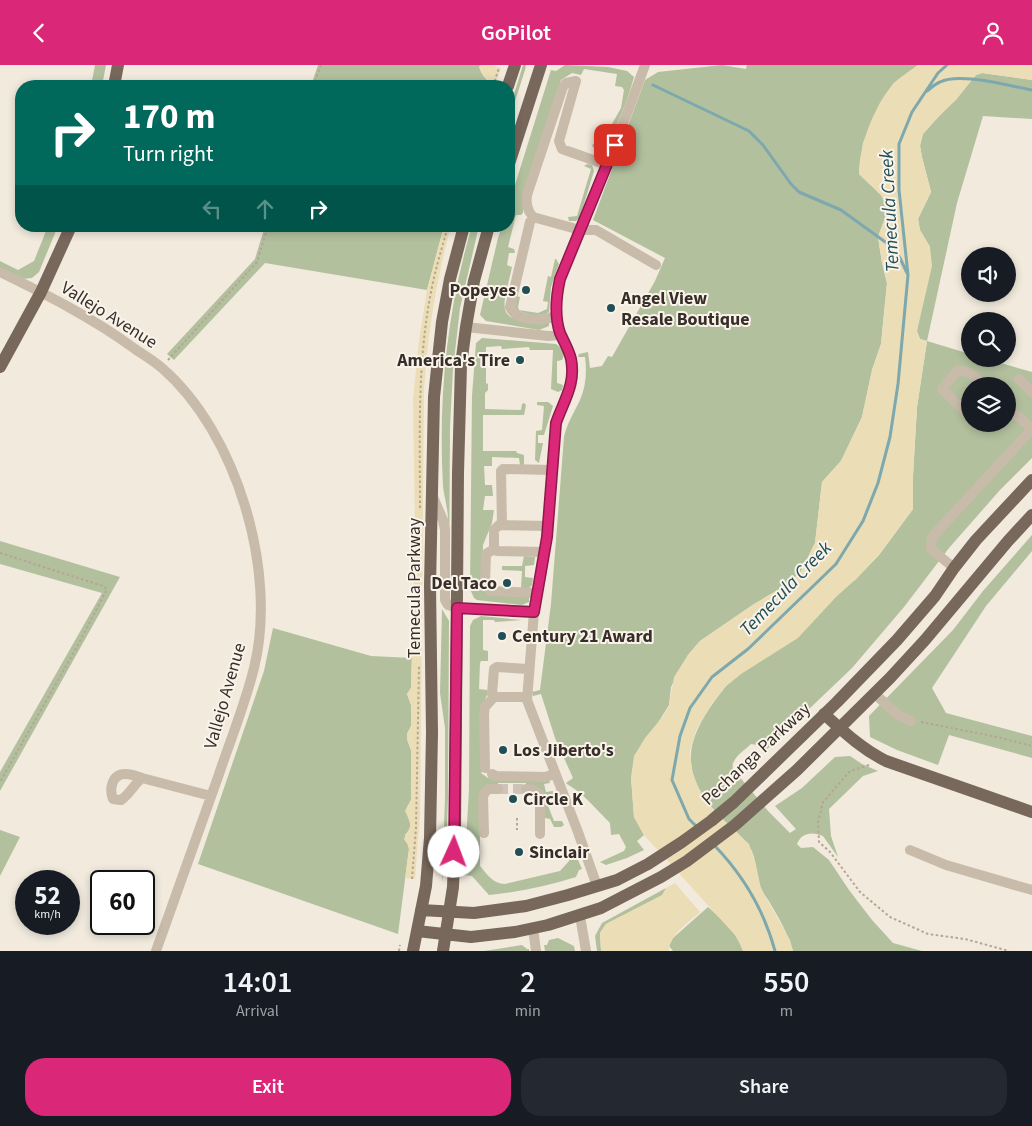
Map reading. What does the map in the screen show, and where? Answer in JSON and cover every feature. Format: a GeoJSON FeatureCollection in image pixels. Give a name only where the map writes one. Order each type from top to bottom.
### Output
{"type":"FeatureCollection","features":[{"type":"Feature","properties":{"kind":"main road"},"geometry":{"type":"LineString","coordinates":[[115,80],[118,65]]}},
{"type":"Feature","properties":{"kind":"main road"},"geometry":{"type":"LineString","coordinates":[[510,80],[515,65]]}},
{"type":"Feature","properties":{"kind":"main road"},"geometry":{"type":"LineString","coordinates":[[515,145],[541,65]]}},
{"type":"Feature","properties":{"kind":"main road"},"geometry":{"type":"LineString","coordinates":[[0,367],[41,292],[68,232]]}},
{"type":"Feature","properties":{"kind":"main road","name":"Temecula Parkway"},"geometry":{"type":"LineString","coordinates":[[413,951],[426,884],[431,810],[430,586],[434,397],[437,355],[450,279],[462,232]]}},
{"type":"Feature","properties":{"kind":"main road"},"geometry":{"type":"LineString","coordinates":[[443,951],[450,912],[455,834],[460,399],[466,327],[474,281],[487,232]]}},
{"type":"Feature","properties":{"kind":"main road","name":"Pechanga Parkway"},"geometry":{"type":"LineString","coordinates":[[421,910],[474,913],[516,908],[617,880],[648,864],[711,821],[758,779],[897,640],[935,596],[954,568],[982,534],[1032,480]]}},
{"type":"Feature","properties":{"kind":"main road"},"geometry":{"type":"LineString","coordinates":[[417,931],[471,937],[533,928],[580,916],[621,899],[661,877],[716,840],[771,792],[875,694],[907,661],[1032,515]]}},
{"type":"Feature","properties":{"kind":"main road"},"geometry":{"type":"LineString","coordinates":[[824,714],[871,753],[886,761],[1032,812]]}},
{"type":"Feature","properties":{"kind":"street"},"geometry":{"type":"LineString","coordinates":[[597,886],[527,697],[528,669],[534,612],[548,526],[556,423],[560,399],[569,393],[572,376],[571,359],[561,335],[556,316],[557,293],[560,279],[607,165],[645,65]]}},
{"type":"Feature","properties":{"kind":"street"},"geometry":{"type":"LineString","coordinates":[[607,165],[562,149],[559,146],[576,81],[566,83],[563,87],[527,195],[527,207],[533,217],[580,230],[596,230],[656,265]]}},
{"type":"Feature","properties":{"kind":"street"},"geometry":{"type":"LineString","coordinates":[[533,217],[530,222],[510,307],[520,317],[534,320],[543,320],[556,316]]}},
{"type":"Feature","properties":{"kind":"street","name":"Vallejo Avenue"},"geometry":{"type":"LineString","coordinates":[[0,272],[106,328],[161,367],[182,387],[224,450],[243,499],[256,546],[260,585],[261,626],[254,668],[156,951]]}},
{"type":"Feature","properties":{"kind":"street"},"geometry":{"type":"LineString","coordinates":[[466,327],[548,336],[561,335]]}},
{"type":"Feature","properties":{"kind":"street"},"geometry":{"type":"LineString","coordinates":[[961,407],[942,389],[958,370],[970,373],[975,377]]}},
{"type":"Feature","properties":{"kind":"street"},"geometry":{"type":"LineString","coordinates":[[1019,379],[1032,392]]}},
{"type":"Feature","properties":{"kind":"street"},"geometry":{"type":"LineString","coordinates":[[954,568],[931,549],[932,537],[1032,429],[1016,414]]}},
{"type":"Feature","properties":{"kind":"street"},"geometry":{"type":"LineString","coordinates":[[502,525],[501,471],[503,469],[552,470]]}},
{"type":"Feature","properties":{"kind":"street"},"geometry":{"type":"LineString","coordinates":[[433,497],[445,529],[444,600],[448,605],[457,608],[534,612]]}},
{"type":"Feature","properties":{"kind":"street"},"geometry":{"type":"LineString","coordinates":[[494,549],[494,530],[499,525],[548,526]]}},
{"type":"Feature","properties":{"kind":"street"},"geometry":{"type":"LineString","coordinates":[[494,549],[497,551],[544,552]]}},
{"type":"Feature","properties":{"kind":"street"},"geometry":{"type":"LineString","coordinates":[[494,549],[486,554],[485,583],[490,591],[537,593]]}},
{"type":"Feature","properties":{"kind":"street"},"geometry":{"type":"LineString","coordinates":[[494,697],[492,695],[494,669],[497,667],[528,669]]}},
{"type":"Feature","properties":{"kind":"street"},"geometry":{"type":"LineString","coordinates":[[875,694],[898,715],[911,721]]}},
{"type":"Feature","properties":{"kind":"street"},"geometry":{"type":"LineString","coordinates":[[527,697],[494,697],[485,707],[488,771],[496,776],[545,777],[555,774]]}},
{"type":"Feature","properties":{"kind":"street"},"geometry":{"type":"LineString","coordinates":[[142,778],[211,796]]}},
{"type":"Feature","properties":{"kind":"street"},"geometry":{"type":"LineString","coordinates":[[484,833],[483,797],[489,789],[498,789]]}},
{"type":"Feature","properties":{"kind":"street"},"geometry":{"type":"LineString","coordinates":[[526,789],[534,790],[540,795],[540,834]]}},
{"type":"Feature","properties":{"kind":"street"},"geometry":{"type":"LineString","coordinates":[[910,851],[946,865],[1032,890]]}},
{"type":"Feature","properties":{"kind":"street"},"geometry":{"type":"LineString","coordinates":[[580,916],[586,951]]}},
{"type":"Feature","properties":{"kind":"street"},"geometry":{"type":"LineString","coordinates":[[533,928],[536,951]]}},
{"type":"Feature","properties":{"kind":"path"},"geometry":{"type":"LineString","coordinates":[[315,80],[321,65]]}},
{"type":"Feature","properties":{"kind":"path"},"geometry":{"type":"LineString","coordinates":[[495,80],[499,68]]}},
{"type":"Feature","properties":{"kind":"path"},"geometry":{"type":"LineString","coordinates":[[161,367],[257,262],[266,232]]}},
{"type":"Feature","properties":{"kind":"path"},"geometry":{"type":"LineString","coordinates":[[0,553],[103,586],[107,589],[78,645],[0,782]]}},
{"type":"Feature","properties":{"kind":"path"},"geometry":{"type":"LineString","coordinates":[[911,721],[997,737],[1032,746]]}},
{"type":"Feature","properties":{"kind":"path"},"geometry":{"type":"LineString","coordinates":[[886,761],[850,771],[823,802],[818,822],[819,842],[830,852],[860,892],[890,917],[928,934],[965,939],[1009,951]]}},
{"type":"Feature","properties":{"kind":"path"},"geometry":{"type":"LineString","coordinates":[[517,818],[517,830]]}},
{"type":"Feature","properties":{"kind":"path"},"geometry":{"type":"LineString","coordinates":[[399,951],[400,945]]}},
{"type":"Feature","properties":{"kind":"green space"},"geometry":{"type":"Polygon","coordinates":[[[95,65],[106,65],[103,80],[92,80],[95,65]]]}},
{"type":"Feature","properties":{"kind":"green space"},"geometry":{"type":"Polygon","coordinates":[[[318,65],[481,65],[479,67],[482,74],[488,80],[313,80],[318,65]]]}},
{"type":"Feature","properties":{"kind":"green space"},"geometry":{"type":"Polygon","coordinates":[[[523,65],[526,65],[515,101],[515,91],[523,65]]]}},
{"type":"Feature","properties":{"kind":"green space"},"geometry":{"type":"Polygon","coordinates":[[[565,65],[608,67],[627,71],[634,77],[621,115],[603,150],[597,150],[592,146],[593,144],[600,145],[621,108],[624,90],[622,87],[615,86],[617,74],[584,69],[581,75],[572,73],[561,80],[523,202],[523,213],[516,215],[515,219],[515,185],[551,70],[556,71],[565,65]]]}},
{"type":"Feature","properties":{"kind":"green space"},"geometry":{"type":"Polygon","coordinates":[[[722,65],[746,69],[747,65],[918,65],[894,83],[880,103],[863,143],[859,174],[881,195],[886,204],[885,218],[878,237],[887,283],[881,344],[872,370],[862,417],[841,461],[822,482],[815,543],[800,573],[783,587],[754,604],[700,641],[688,655],[671,687],[669,705],[656,726],[631,777],[634,817],[644,835],[637,841],[644,850],[606,865],[600,862],[624,851],[626,847],[619,834],[611,835],[610,823],[579,792],[566,783],[573,778],[555,738],[541,694],[533,696],[532,692],[540,690],[551,604],[564,437],[582,395],[586,379],[585,357],[578,357],[579,354],[588,352],[590,368],[602,366],[608,356],[612,357],[655,281],[665,258],[593,220],[645,80],[658,72],[722,65]]]}},
{"type":"Feature","properties":{"kind":"green space"},"geometry":{"type":"Polygon","coordinates":[[[982,73],[1032,80],[1032,119],[983,116],[957,203],[927,341],[920,339],[917,331],[930,247],[920,230],[918,219],[931,192],[920,146],[923,134],[976,75],[982,73]]]}},
{"type":"Feature","properties":{"kind":"green space"},"geometry":{"type":"Polygon","coordinates":[[[587,164],[592,165],[594,171],[580,217],[576,221],[569,221],[568,217],[577,216],[591,169],[584,166],[587,164]]]}},
{"type":"Feature","properties":{"kind":"green space"},"geometry":{"type":"Polygon","coordinates":[[[46,232],[56,232],[39,272],[32,278],[22,279],[0,268],[0,261],[18,270],[34,261],[46,232]]]}},
{"type":"Feature","properties":{"kind":"green space"},"geometry":{"type":"Polygon","coordinates":[[[263,232],[442,232],[427,290],[265,263],[174,360],[167,354],[255,259],[263,232]]]}},
{"type":"Feature","properties":{"kind":"green space"},"geometry":{"type":"Polygon","coordinates":[[[470,232],[478,232],[460,308],[453,369],[450,427],[449,597],[447,592],[448,516],[443,486],[442,453],[443,387],[456,289],[470,232]]]}},
{"type":"Feature","properties":{"kind":"green space"},"geometry":{"type":"Polygon","coordinates":[[[500,232],[512,232],[508,247],[514,249],[515,252],[509,253],[507,265],[512,267],[506,295],[506,311],[510,316],[518,320],[549,322],[549,326],[539,330],[486,321],[480,315],[500,232]]]}},
{"type":"Feature","properties":{"kind":"green space"},"geometry":{"type":"Polygon","coordinates":[[[555,259],[559,264],[551,287],[549,312],[536,315],[515,309],[516,296],[520,297],[519,310],[538,313],[547,309],[548,302],[543,301],[548,276],[551,277],[555,259]]]}},
{"type":"Feature","properties":{"kind":"green space"},"geometry":{"type":"Polygon","coordinates":[[[482,338],[556,344],[563,353],[562,360],[557,361],[557,383],[563,385],[562,390],[558,392],[551,389],[553,350],[530,350],[529,347],[502,349],[501,346],[486,347],[486,383],[488,384],[488,390],[485,393],[485,409],[521,410],[522,404],[526,405],[524,415],[483,415],[483,451],[516,451],[524,455],[524,465],[520,465],[519,458],[492,457],[492,466],[484,466],[485,485],[492,485],[493,496],[485,496],[483,510],[494,510],[492,523],[483,545],[482,583],[529,596],[529,602],[522,605],[477,600],[470,589],[472,396],[476,343],[482,338]]]}},
{"type":"Feature","properties":{"kind":"green space"},"geometry":{"type":"Polygon","coordinates":[[[927,341],[961,351],[961,367],[1015,367],[1032,372],[1032,458],[1000,490],[949,548],[904,607],[852,668],[764,752],[757,745],[751,744],[738,755],[734,762],[733,769],[769,812],[790,833],[796,829],[775,806],[802,788],[835,757],[850,756],[878,771],[863,776],[829,809],[831,836],[838,857],[823,836],[819,834],[811,833],[804,835],[797,844],[801,848],[813,847],[829,860],[872,920],[893,943],[922,951],[793,951],[783,926],[760,885],[752,851],[742,837],[719,815],[702,794],[694,778],[691,762],[692,747],[704,717],[726,686],[856,579],[879,555],[913,509],[917,407],[927,341]]]}},
{"type":"Feature","properties":{"kind":"green space"},"geometry":{"type":"Polygon","coordinates":[[[537,402],[548,402],[553,406],[544,435],[538,435],[538,443],[543,443],[539,463],[535,460],[536,431],[542,430],[544,406],[537,405],[537,402]]]}},
{"type":"Feature","properties":{"kind":"green space"},"geometry":{"type":"Polygon","coordinates":[[[1032,535],[1032,551],[986,606],[932,688],[946,713],[1032,736],[1032,758],[949,735],[938,765],[897,750],[870,737],[869,716],[953,630],[983,591],[1032,535]]]}},
{"type":"Feature","properties":{"kind":"green space"},"geometry":{"type":"Polygon","coordinates":[[[0,541],[120,577],[0,791],[0,772],[102,593],[0,564],[0,541]]]}},
{"type":"Feature","properties":{"kind":"green space"},"geometry":{"type":"Polygon","coordinates":[[[524,556],[535,557],[534,565],[525,566],[525,577],[533,578],[532,585],[529,588],[521,588],[522,571],[502,570],[502,566],[522,566],[524,556]]]}},
{"type":"Feature","properties":{"kind":"green space"},"geometry":{"type":"Polygon","coordinates":[[[442,609],[449,621],[448,796],[446,855],[442,883],[445,728],[440,693],[442,609]]]}},
{"type":"Feature","properties":{"kind":"green space"},"geometry":{"type":"Polygon","coordinates":[[[481,616],[522,620],[495,622],[494,620],[483,620],[483,650],[488,651],[488,661],[481,661],[480,663],[479,689],[487,690],[488,692],[484,703],[483,770],[481,773],[488,778],[490,776],[549,780],[550,783],[544,784],[546,792],[553,791],[555,797],[547,803],[554,821],[562,821],[564,825],[554,827],[550,819],[545,818],[544,804],[526,787],[526,783],[498,783],[498,786],[486,787],[480,828],[480,866],[494,880],[505,884],[560,871],[569,861],[571,851],[574,851],[582,869],[579,870],[576,877],[544,886],[489,895],[472,876],[464,875],[469,790],[470,626],[473,620],[481,616]]]}},
{"type":"Feature","properties":{"kind":"green space"},"geometry":{"type":"Polygon","coordinates":[[[273,628],[371,656],[412,658],[411,688],[407,694],[411,705],[411,726],[407,734],[411,750],[411,800],[407,807],[410,829],[405,835],[409,849],[398,934],[198,864],[264,671],[273,628]]]}},
{"type":"Feature","properties":{"kind":"green space"},"geometry":{"type":"Polygon","coordinates":[[[0,830],[20,837],[0,876],[0,830]]]}},
{"type":"Feature","properties":{"kind":"green space"},"geometry":{"type":"Polygon","coordinates":[[[666,888],[663,895],[606,924],[600,933],[601,951],[597,951],[595,936],[602,923],[666,888]]]}},
{"type":"Feature","properties":{"kind":"green space"},"geometry":{"type":"Polygon","coordinates":[[[708,907],[738,939],[743,951],[673,951],[669,946],[673,938],[708,907]]]}},
{"type":"Feature","properties":{"kind":"green space"},"geometry":{"type":"Polygon","coordinates":[[[558,938],[574,946],[575,951],[545,951],[544,945],[547,945],[549,940],[558,938]]]}},
{"type":"Feature","properties":{"kind":"green space"},"geometry":{"type":"Polygon","coordinates":[[[522,945],[529,949],[529,951],[484,951],[522,945]]]}},
{"type":"Feature","properties":{"kind":"sand"},"geometry":{"type":"Polygon","coordinates":[[[481,65],[495,65],[501,68],[497,80],[488,80],[483,76],[479,67],[481,65]]]}},
{"type":"Feature","properties":{"kind":"sand"},"geometry":{"type":"Polygon","coordinates":[[[918,65],[1032,65],[1032,80],[982,73],[976,75],[956,100],[923,134],[920,145],[931,192],[918,219],[920,230],[930,247],[932,266],[917,331],[920,339],[927,341],[917,407],[913,509],[879,555],[798,638],[741,674],[726,686],[713,702],[696,730],[690,751],[692,771],[698,787],[716,813],[749,844],[761,889],[790,940],[793,951],[743,951],[735,935],[644,835],[634,817],[631,777],[634,756],[645,738],[664,715],[669,705],[674,677],[688,655],[700,641],[754,604],[783,587],[800,573],[815,543],[822,482],[841,461],[862,417],[872,370],[881,344],[887,283],[878,237],[885,218],[886,204],[881,195],[859,174],[862,151],[869,127],[886,93],[896,81],[918,65]]]}},
{"type":"Feature","properties":{"kind":"sand"},"geometry":{"type":"Polygon","coordinates":[[[442,232],[450,232],[433,309],[427,350],[424,392],[420,816],[415,879],[405,878],[409,849],[404,839],[410,826],[405,811],[411,800],[411,750],[407,734],[411,726],[411,705],[407,694],[411,688],[415,527],[413,400],[427,290],[442,232]]]}},
{"type":"Feature","properties":{"kind":"sand"},"geometry":{"type":"Polygon","coordinates":[[[675,883],[700,912],[676,934],[669,951],[601,951],[600,933],[606,924],[662,895],[666,888],[675,883]]]}},
{"type":"Feature","properties":{"kind":"waterway","name":"Temecula Creek"},"geometry":{"type":"LineString","coordinates":[[697,827],[689,819],[672,780],[680,736],[690,708],[712,677],[748,649],[836,564],[863,521],[878,483],[890,437],[898,384],[908,275],[899,190],[899,144],[912,112],[938,73],[947,65]]}},
{"type":"Feature","properties":{"kind":"waterway"},"geometry":{"type":"LineString","coordinates":[[927,91],[940,82],[960,78],[1032,90]]}},
{"type":"Feature","properties":{"kind":"waterway"},"geometry":{"type":"LineString","coordinates":[[653,85],[749,131],[763,145],[799,192],[841,210],[888,244],[900,258],[907,273]]}},
{"type":"Feature","properties":{"kind":"waterway","name":"Temecula Creek"},"geometry":{"type":"LineString","coordinates":[[714,845],[734,868],[759,907],[775,951]]}},
{"type":"Feature","properties":{"kind":"tunnel"},"geometry":{"type":"LineString","coordinates":[[498,789],[526,789]]}},
{"type":"Feature","properties":{"kind":"place","name":"Popeyes"},"geometry":{"type":"Point","coordinates":[526,290]}},
{"type":"Feature","properties":{"kind":"place","name":"Angel View Resale Boutique"},"geometry":{"type":"Point","coordinates":[611,308]}},
{"type":"Feature","properties":{"kind":"place","name":"America's Tire"},"geometry":{"type":"Point","coordinates":[520,360]}},
{"type":"Feature","properties":{"kind":"place","name":"Del Taco"},"geometry":{"type":"Point","coordinates":[507,583]}},
{"type":"Feature","properties":{"kind":"place","name":"Century 21 Award"},"geometry":{"type":"Point","coordinates":[502,636]}},
{"type":"Feature","properties":{"kind":"place","name":"Los Jiberto's"},"geometry":{"type":"Point","coordinates":[503,750]}},
{"type":"Feature","properties":{"kind":"place","name":"Circle K"},"geometry":{"type":"Point","coordinates":[513,799]}},
{"type":"Feature","properties":{"kind":"place","name":"Sinclair"},"geometry":{"type":"Point","coordinates":[519,852]}},
{"type":"Feature","properties":{"kind":"route"},"geometry":{"type":"LineString","coordinates":[[454,852],[457,608],[534,612],[547,537],[556,423],[562,405],[569,393],[572,376],[571,359],[557,325],[557,293],[560,279],[615,145]]}}]}
